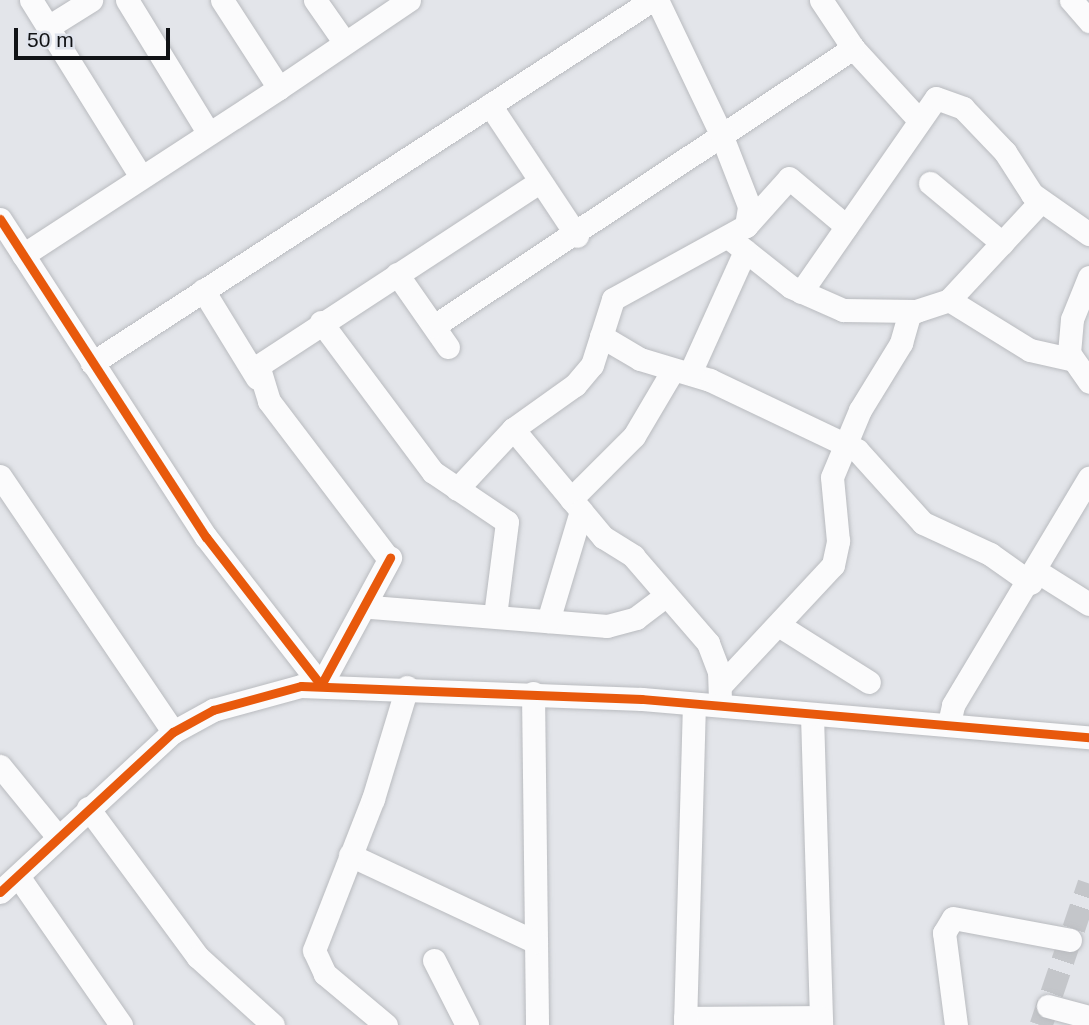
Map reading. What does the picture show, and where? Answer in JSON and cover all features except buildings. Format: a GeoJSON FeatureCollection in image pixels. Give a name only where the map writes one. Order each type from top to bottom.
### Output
{"type":"FeatureCollection","features":[{"type":"Feature","properties":{"kind":"street"},"geometry":{"type":"LineString","coordinates":[[32,0],[141,177]]}},
{"type":"Feature","properties":{"kind":"street"},"geometry":{"type":"LineString","coordinates":[[48,27],[91,0]]}},
{"type":"Feature","properties":{"kind":"street"},"geometry":{"type":"LineString","coordinates":[[127,0],[208,132]]}},
{"type":"Feature","properties":{"kind":"street"},"geometry":{"type":"LineString","coordinates":[[222,0],[279,88]]}},
{"type":"Feature","properties":{"kind":"street"},"geometry":{"type":"LineString","coordinates":[[316,0],[345,43]]}},
{"type":"Feature","properties":{"kind":"street"},"geometry":{"type":"LineString","coordinates":[[23,255],[409,0]]}},
{"type":"Feature","properties":{"kind":"street"},"geometry":{"type":"LineString","coordinates":[[92,363],[655,0],[721,134],[749,206],[740,238],[682,371],[634,436],[576,505],[548,621]]}},
{"type":"Feature","properties":{"kind":"street"},"geometry":{"type":"LineString","coordinates":[[821,0],[853,48],[918,119]]}},
{"type":"Feature","properties":{"kind":"street"},"geometry":{"type":"LineString","coordinates":[[1071,0],[1089,21]]}},
{"type":"Feature","properties":{"kind":"street"},"geometry":{"type":"LineString","coordinates":[[434,326],[577,236],[721,134],[853,48]]}},
{"type":"Feature","properties":{"kind":"street"},"geometry":{"type":"LineString","coordinates":[[801,292],[918,119],[936,98],[957,103],[1041,201],[1089,234]]}},
{"type":"Feature","properties":{"kind":"street"},"geometry":{"type":"LineString","coordinates":[[490,105],[538,183],[577,236]]}},
{"type":"Feature","properties":{"kind":"street"},"geometry":{"type":"LineString","coordinates":[[457,489],[513,429],[575,385],[592,365],[613,299],[740,238],[789,178],[846,226]]}},
{"type":"Feature","properties":{"kind":"street"},"geometry":{"type":"LineString","coordinates":[[257,378],[258,366],[272,352],[538,183]]}},
{"type":"Feature","properties":{"kind":"street"},"geometry":{"type":"LineString","coordinates":[[930,183],[1002,243]]}},
{"type":"Feature","properties":{"kind":"street"},"geometry":{"type":"LineString","coordinates":[[740,238],[801,292],[843,310],[910,312],[949,300],[1041,201]]}},
{"type":"Feature","properties":{"kind":"street"},"geometry":{"type":"LineString","coordinates":[[0,219],[206,537],[321,685]]}},
{"type":"Feature","properties":{"kind":"street"},"geometry":{"type":"LineString","coordinates":[[397,274],[448,347]]}},
{"type":"Feature","properties":{"kind":"street"},"geometry":{"type":"LineString","coordinates":[[1070,359],[1072,319],[1089,277]]}},
{"type":"Feature","properties":{"kind":"street"},"geometry":{"type":"LineString","coordinates":[[202,291],[257,378],[387,556],[321,685]]}},
{"type":"Feature","properties":{"kind":"street"},"geometry":{"type":"LineString","coordinates":[[949,300],[1030,350],[1070,359],[1089,382]]}},
{"type":"Feature","properties":{"kind":"street"},"geometry":{"type":"LineString","coordinates":[[0,892],[173,732],[213,710],[321,685],[407,687],[694,705],[720,696],[833,565],[838,541],[830,488],[846,445],[901,343],[910,312]]}},
{"type":"Feature","properties":{"kind":"street"},"geometry":{"type":"LineString","coordinates":[[321,322],[423,461],[457,489],[507,522],[495,616]]}},
{"type":"Feature","properties":{"kind":"street"},"geometry":{"type":"LineString","coordinates":[[601,336],[640,359],[682,371],[846,445],[878,467],[923,523],[1089,604]]}},
{"type":"Feature","properties":{"kind":"street"},"geometry":{"type":"LineString","coordinates":[[513,429],[576,505],[666,595],[708,643],[720,696]]}},
{"type":"Feature","properties":{"kind":"street"},"geometry":{"type":"LineString","coordinates":[[0,476],[173,732]]}},
{"type":"Feature","properties":{"kind":"street"},"geometry":{"type":"LineString","coordinates":[[949,723],[953,705],[1086,490]]}},
{"type":"Feature","properties":{"kind":"street"},"geometry":{"type":"LineString","coordinates":[[371,607],[619,625],[666,595]]}},
{"type":"Feature","properties":{"kind":"street"},"geometry":{"type":"LineString","coordinates":[[780,626],[869,682]]}},
{"type":"Feature","properties":{"kind":"street"},"geometry":{"type":"LineString","coordinates":[[386,1025],[314,959],[407,687]]}},
{"type":"Feature","properties":{"kind":"street"},"geometry":{"type":"LineString","coordinates":[[533,694],[537,1025]]}},
{"type":"Feature","properties":{"kind":"street"},"geometry":{"type":"LineString","coordinates":[[720,696],[812,715],[949,723],[1089,737]]}},
{"type":"Feature","properties":{"kind":"street"},"geometry":{"type":"LineString","coordinates":[[694,705],[685,1022],[820,1021],[812,715]]}},
{"type":"Feature","properties":{"kind":"street"},"geometry":{"type":"LineString","coordinates":[[0,766],[58,837]]}},
{"type":"Feature","properties":{"kind":"street"},"geometry":{"type":"LineString","coordinates":[[88,808],[198,957],[273,1025]]}},
{"type":"Feature","properties":{"kind":"street"},"geometry":{"type":"LineString","coordinates":[[350,855],[536,942]]}},
{"type":"Feature","properties":{"kind":"street"},"geometry":{"type":"LineString","coordinates":[[18,876],[121,1025]]}},
{"type":"Feature","properties":{"kind":"street"},"geometry":{"type":"LineString","coordinates":[[956,1025],[944,933],[953,918],[1070,940]]}},
{"type":"Feature","properties":{"kind":"street"},"geometry":{"type":"LineString","coordinates":[[434,960],[467,1025]]}},
{"type":"Feature","properties":{"kind":"street"},"geometry":{"type":"LineString","coordinates":[[1048,1006],[1089,1017]]}},
{"type":"Feature","properties":{"kind":"tunnel"},"geometry":{"type":"LineString","coordinates":[[1041,1025],[1089,883]]}},
{"type":"Feature","properties":{"kind":"cycle path"},"geometry":{"type":"LineString","coordinates":[[0,219],[206,537],[321,685],[390,558]]}},
{"type":"Feature","properties":{"kind":"cycle path"},"geometry":{"type":"LineString","coordinates":[[0,892],[173,732],[213,710],[301,686],[642,699],[1089,737]]}}]}
